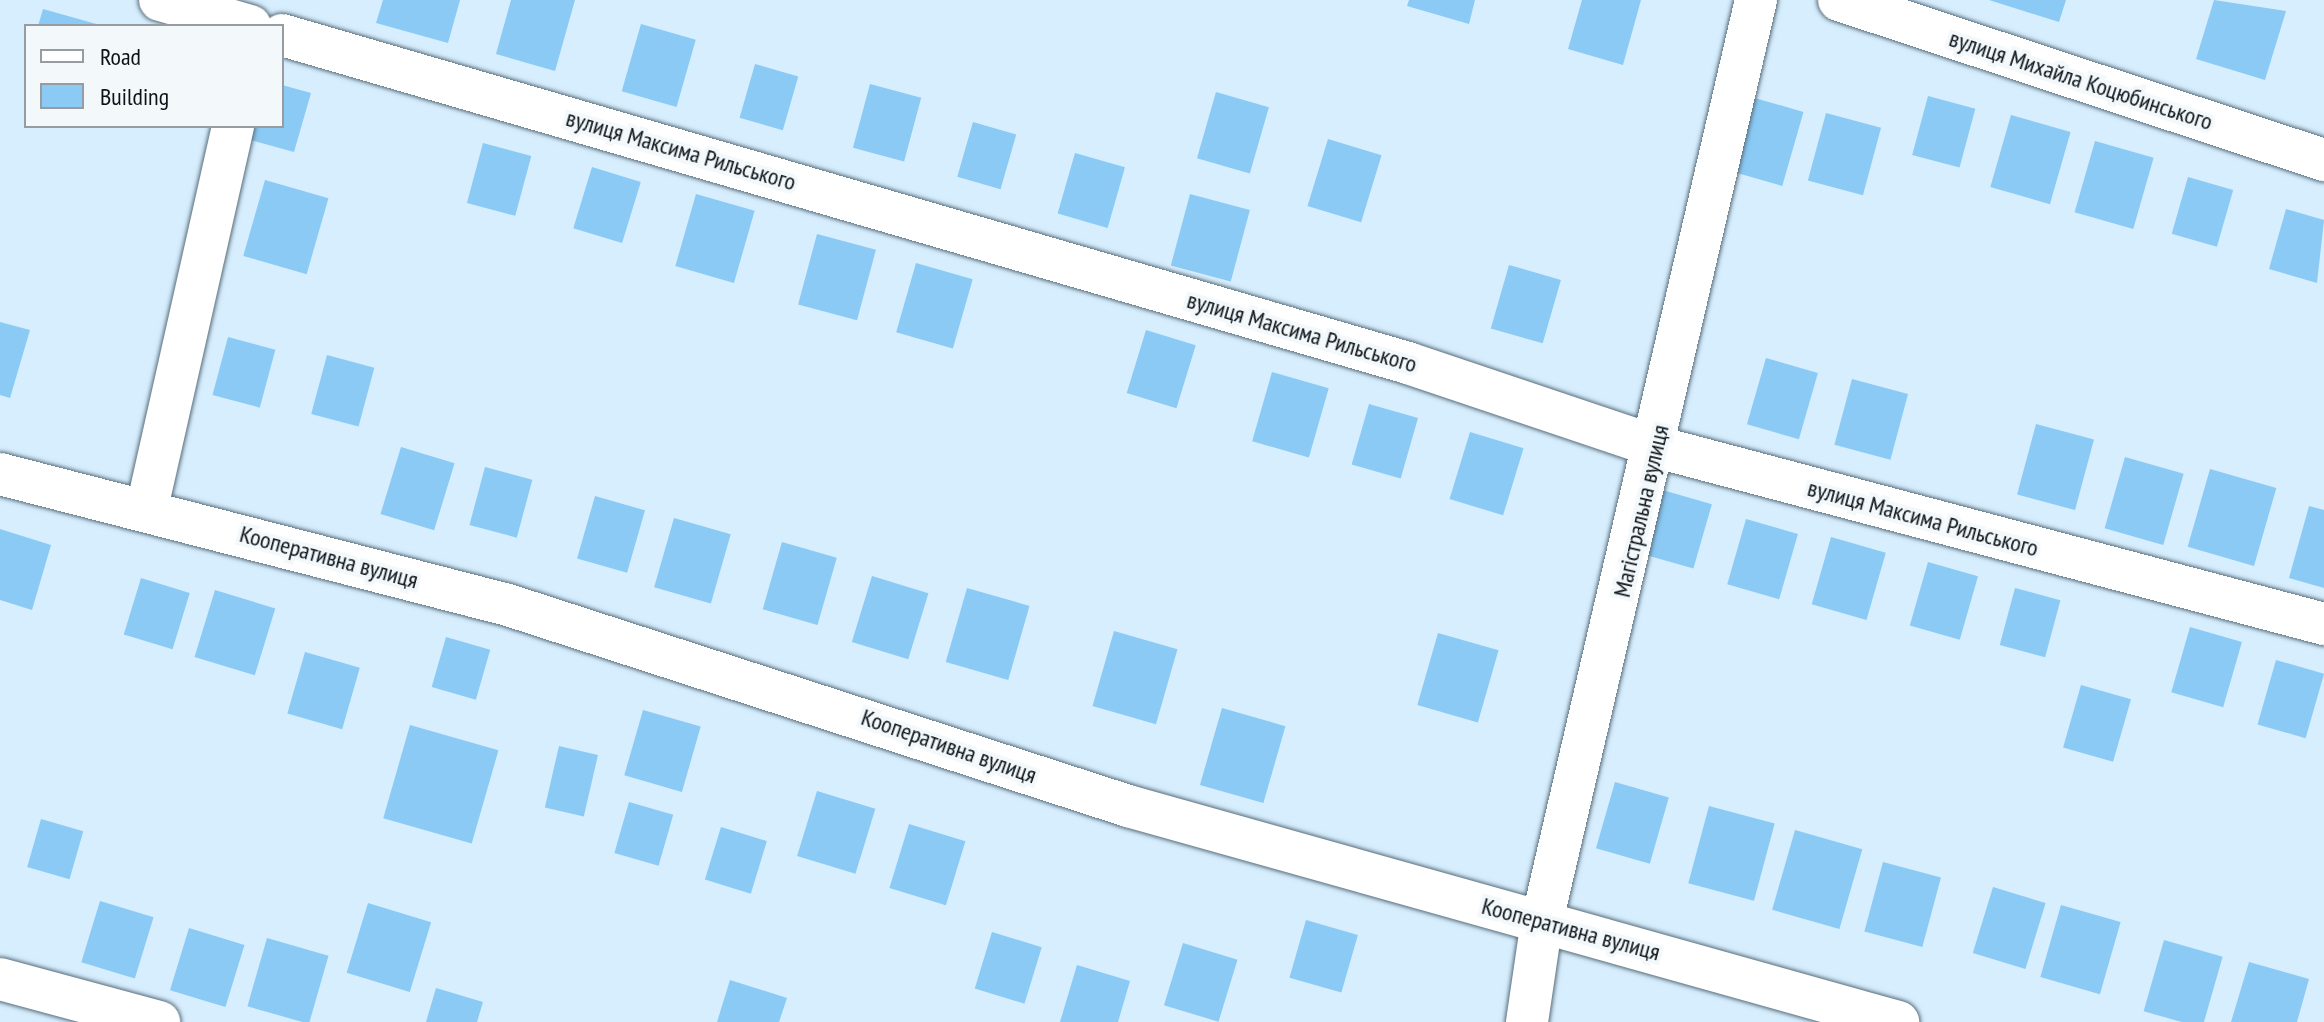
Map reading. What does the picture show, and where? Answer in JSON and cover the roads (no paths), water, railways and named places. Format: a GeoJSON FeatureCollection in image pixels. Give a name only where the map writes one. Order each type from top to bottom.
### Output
{"type":"FeatureCollection","features":[{"type":"Feature","properties":{"kind":"street"},"geometry":{"type":"LineString","coordinates":[[160,0],[246,24]]}},
{"type":"Feature","properties":{"kind":"street"},"geometry":{"type":"LineString","coordinates":[[254,24],[262,0]]}},
{"type":"Feature","properties":{"kind":"street","name":"Магістральна вулиця"},"geometry":{"type":"LineString","coordinates":[[1527,1022],[1542,921],[1657,447],[1756,0]]}},
{"type":"Feature","properties":{"kind":"street","name":"вулиця Михайла Коцюбинського"},"geometry":{"type":"LineString","coordinates":[[1839,0],[2324,160]]}},
{"type":"Feature","properties":{"kind":"street","name":"вулиця Максима Рильського"},"geometry":{"type":"LineString","coordinates":[[284,36],[1408,363],[1657,447],[2324,624]]}},
{"type":"Feature","properties":{"kind":"street"},"geometry":{"type":"LineString","coordinates":[[147,508],[233,128]]}},
{"type":"Feature","properties":{"kind":"street","name":"Кооперативна вулиця"},"geometry":{"type":"LineString","coordinates":[[0,474],[147,508],[508,605],[1128,806],[1898,1022]]}},
{"type":"Feature","properties":{"kind":"street"},"geometry":{"type":"LineString","coordinates":[[0,979],[159,1022]]}}]}
